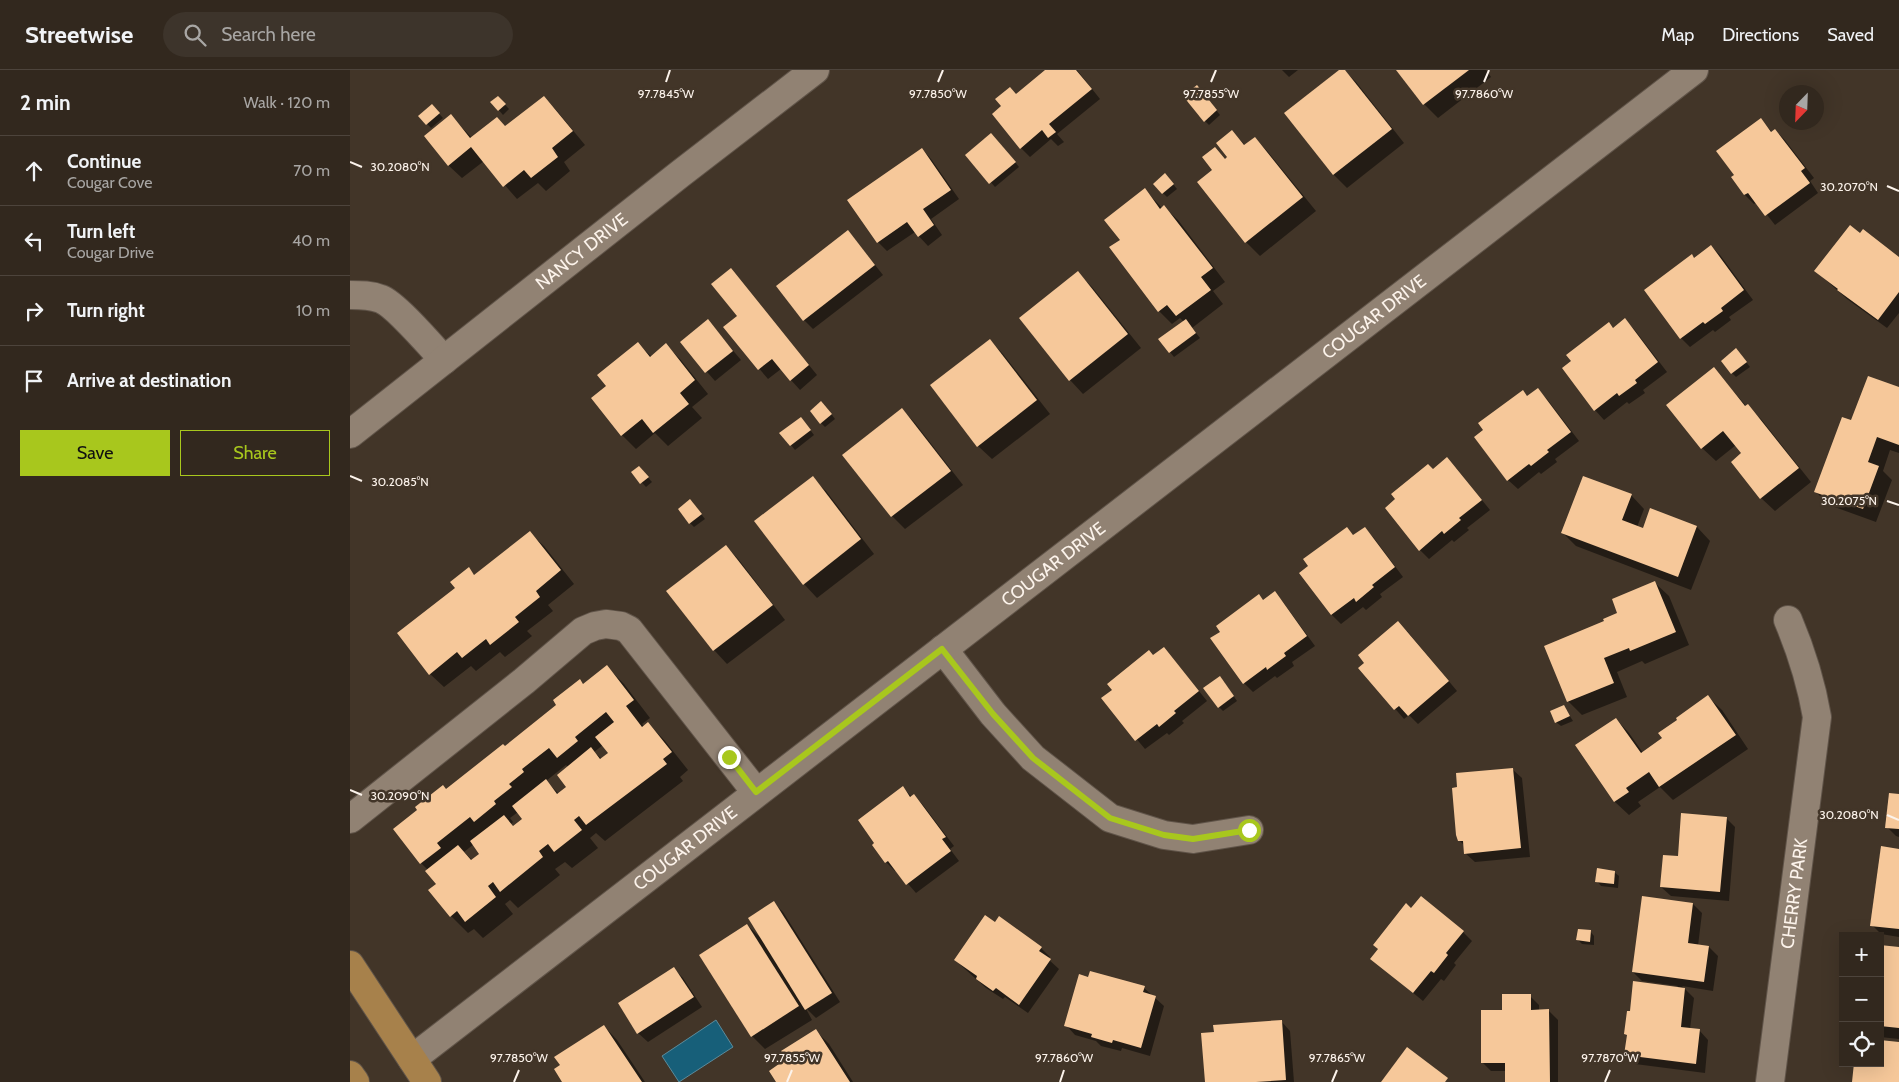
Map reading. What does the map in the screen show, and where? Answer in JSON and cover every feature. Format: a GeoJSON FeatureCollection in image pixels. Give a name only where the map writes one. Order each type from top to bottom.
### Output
{"type":"FeatureCollection","features":[{"type":"Feature","properties":{"kind":"main road"},"geometry":{"type":"LineString","coordinates":[[350,965],[427,1082]]}},
{"type":"Feature","properties":{"kind":"main road"},"geometry":{"type":"LineString","coordinates":[[350,1075],[355,1082]]}},
{"type":"Feature","properties":{"kind":"street","name":"NANCY DRIVE"},"geometry":{"type":"LineString","coordinates":[[350,434],[815,70]]}},
{"type":"Feature","properties":{"kind":"street","name":"COUGAR DRIVE"},"geometry":{"type":"LineString","coordinates":[[412,1059],[1694,70]]}},
{"type":"Feature","properties":{"kind":"street"},"geometry":{"type":"LineString","coordinates":[[350,295],[366,295],[383,299],[444,360]]}},
{"type":"Feature","properties":{"kind":"street","name":"CHERRY PARK"},"geometry":{"type":"LineString","coordinates":[[1770,1082],[1817,718],[1813,692],[1804,658],[1788,620]]}},
{"type":"Feature","properties":{"kind":"street"},"geometry":{"type":"LineString","coordinates":[[350,819],[531,675],[583,631],[606,624],[621,626],[629,630],[756,792]]}},
{"type":"Feature","properties":{"kind":"street"},"geometry":{"type":"LineString","coordinates":[[942,649],[993,714],[1033,758],[1110,818],[1164,835],[1193,839],[1249,830]]}},
{"type":"Feature","properties":{"kind":"water"},"geometry":{"type":"Polygon","coordinates":[[[716,1020],[733,1047],[679,1082],[662,1056],[716,1020]]]}},
{"type":"Feature","properties":{"kind":"building"},"geometry":{"type":"Polygon","coordinates":[[[1045,70],[1076,70],[1092,89],[1049,124],[1056,132],[1048,138],[1042,130],[1020,149],[992,114],[1001,106],[995,99],[1010,87],[1016,94],[1045,70]]]}},
{"type":"Feature","properties":{"kind":"building"},"geometry":{"type":"Polygon","coordinates":[[[1339,70],[1345,70],[1392,129],[1333,175],[1284,113],[1339,70]]]}},
{"type":"Feature","properties":{"kind":"building"},"geometry":{"type":"Polygon","coordinates":[[[1396,70],[1469,70],[1423,105],[1396,70]]]}},
{"type":"Feature","properties":{"kind":"building"},"geometry":{"type":"Polygon","coordinates":[[[1197,85],[1217,110],[1204,122],[1183,96],[1197,85]]]}},
{"type":"Feature","properties":{"kind":"building"},"geometry":{"type":"Polygon","coordinates":[[[498,96],[506,104],[498,111],[490,102],[498,96]]]}},
{"type":"Feature","properties":{"kind":"building"},"geometry":{"type":"Polygon","coordinates":[[[544,96],[573,131],[552,148],[558,157],[531,178],[524,170],[503,187],[471,147],[448,166],[424,136],[451,114],[470,138],[497,117],[505,126],[544,96]]]}},
{"type":"Feature","properties":{"kind":"building"},"geometry":{"type":"Polygon","coordinates":[[[432,104],[440,113],[426,125],[418,116],[432,104]]]}},
{"type":"Feature","properties":{"kind":"building"},"geometry":{"type":"Polygon","coordinates":[[[1761,118],[1771,132],[1775,129],[1805,168],[1801,171],[1810,183],[1765,216],[1748,193],[1744,195],[1731,177],[1734,175],[1716,151],[1761,118]]]}},
{"type":"Feature","properties":{"kind":"building"},"geometry":{"type":"Polygon","coordinates":[[[1232,130],[1244,145],[1255,137],[1303,197],[1245,243],[1197,182],[1212,170],[1202,157],[1215,147],[1225,159],[1227,157],[1216,143],[1232,130]]]}},
{"type":"Feature","properties":{"kind":"building"},"geometry":{"type":"Polygon","coordinates":[[[991,133],[1016,162],[989,184],[965,155],[991,133]]]}},
{"type":"Feature","properties":{"kind":"building"},"geometry":{"type":"Polygon","coordinates":[[[922,148],[951,190],[923,209],[934,225],[918,237],[907,222],[877,243],[847,200],[922,148]]]}},
{"type":"Feature","properties":{"kind":"building"},"geometry":{"type":"Polygon","coordinates":[[[1165,173],[1174,184],[1162,194],[1153,184],[1165,173]]]}},
{"type":"Feature","properties":{"kind":"building"},"geometry":{"type":"Polygon","coordinates":[[[1145,188],[1160,209],[1164,205],[1213,268],[1201,277],[1211,290],[1176,316],[1167,305],[1158,312],[1109,247],[1120,240],[1104,220],[1145,188]]]}},
{"type":"Feature","properties":{"kind":"building"},"geometry":{"type":"Polygon","coordinates":[[[1850,225],[1860,233],[1863,229],[1899,257],[1899,292],[1878,320],[1814,271],[1850,225]]]}},
{"type":"Feature","properties":{"kind":"building"},"geometry":{"type":"Polygon","coordinates":[[[848,230],[875,265],[803,321],[776,286],[848,230]]]}},
{"type":"Feature","properties":{"kind":"building"},"geometry":{"type":"Polygon","coordinates":[[[1711,245],[1744,290],[1721,308],[1723,311],[1705,324],[1703,322],[1680,339],[1644,290],[1692,254],[1694,258],[1711,245]]]}},
{"type":"Feature","properties":{"kind":"building"},"geometry":{"type":"Polygon","coordinates":[[[731,268],[809,365],[790,381],[772,359],[758,370],[723,327],[737,316],[711,284],[731,268]]]}},
{"type":"Feature","properties":{"kind":"building"},"geometry":{"type":"Polygon","coordinates":[[[1078,271],[1128,334],[1069,381],[1019,318],[1078,271]]]}},
{"type":"Feature","properties":{"kind":"building"},"geometry":{"type":"Polygon","coordinates":[[[1625,318],[1658,362],[1635,380],[1637,383],[1619,396],[1617,393],[1594,411],[1562,368],[1571,361],[1566,355],[1609,322],[1613,328],[1625,318]]]}},
{"type":"Feature","properties":{"kind":"building"},"geometry":{"type":"Polygon","coordinates":[[[708,319],[733,351],[705,373],[680,342],[708,319]]]}},
{"type":"Feature","properties":{"kind":"building"},"geometry":{"type":"Polygon","coordinates":[[[1186,319],[1196,333],[1169,353],[1158,339],[1186,319]]]}},
{"type":"Feature","properties":{"kind":"building"},"geometry":{"type":"Polygon","coordinates":[[[990,339],[1037,400],[977,447],[930,385],[990,339]]]}},
{"type":"Feature","properties":{"kind":"building"},"geometry":{"type":"Polygon","coordinates":[[[638,342],[650,357],[666,343],[695,380],[680,393],[689,404],[653,433],[642,419],[621,436],[591,398],[606,386],[597,375],[638,342]]]}},
{"type":"Feature","properties":{"kind":"building"},"geometry":{"type":"Polygon","coordinates":[[[1736,348],[1747,362],[1731,374],[1721,361],[1736,348]]]}},
{"type":"Feature","properties":{"kind":"building"},"geometry":{"type":"Polygon","coordinates":[[[1714,367],[1745,406],[1748,404],[1799,468],[1760,499],[1731,462],[1741,453],[1723,431],[1701,449],[1666,405],[1714,367]]]}},
{"type":"Feature","properties":{"kind":"building"},"geometry":{"type":"Polygon","coordinates":[[[1868,376],[1899,387],[1899,445],[1877,437],[1868,462],[1879,466],[1863,509],[1814,492],[1842,417],[1851,420],[1868,376]]]}},
{"type":"Feature","properties":{"kind":"building"},"geometry":{"type":"Polygon","coordinates":[[[1538,388],[1571,432],[1547,450],[1549,452],[1531,466],[1529,464],[1507,481],[1474,437],[1483,430],[1478,423],[1523,390],[1527,396],[1538,388]]]}},
{"type":"Feature","properties":{"kind":"building"},"geometry":{"type":"Polygon","coordinates":[[[821,401],[832,414],[820,424],[810,411],[821,401]]]}},
{"type":"Feature","properties":{"kind":"building"},"geometry":{"type":"Polygon","coordinates":[[[902,408],[951,471],[891,517],[842,455],[902,408]]]}},
{"type":"Feature","properties":{"kind":"building"},"geometry":{"type":"Polygon","coordinates":[[[801,417],[811,430],[790,446],[779,433],[801,417]]]}},
{"type":"Feature","properties":{"kind":"building"},"geometry":{"type":"Polygon","coordinates":[[[1447,457],[1482,500],[1459,518],[1461,520],[1444,534],[1442,531],[1419,551],[1385,508],[1395,499],[1391,494],[1428,464],[1433,469],[1447,457]]]}},
{"type":"Feature","properties":{"kind":"building"},"geometry":{"type":"Polygon","coordinates":[[[639,466],[649,477],[640,484],[631,472],[639,466]]]}},
{"type":"Feature","properties":{"kind":"building"},"geometry":{"type":"Polygon","coordinates":[[[813,476],[861,539],[803,585],[754,521],[813,476]]]}},
{"type":"Feature","properties":{"kind":"building"},"geometry":{"type":"Polygon","coordinates":[[[1583,476],[1632,494],[1622,520],[1643,528],[1650,508],[1697,526],[1678,577],[1561,533],[1583,476]]]}},
{"type":"Feature","properties":{"kind":"building"},"geometry":{"type":"Polygon","coordinates":[[[690,499],[702,514],[689,524],[678,509],[690,499]]]}},
{"type":"Feature","properties":{"kind":"building"},"geometry":{"type":"Polygon","coordinates":[[[1347,527],[1353,535],[1365,527],[1395,567],[1372,585],[1374,587],[1356,602],[1354,598],[1331,615],[1299,573],[1308,566],[1303,559],[1347,527]]]}},
{"type":"Feature","properties":{"kind":"building"},"geometry":{"type":"Polygon","coordinates":[[[530,531],[561,570],[536,591],[540,597],[515,617],[519,622],[490,645],[486,639],[462,658],[457,652],[429,675],[397,633],[455,588],[450,582],[469,567],[474,575],[530,531]]]}},
{"type":"Feature","properties":{"kind":"building"},"geometry":{"type":"Polygon","coordinates":[[[726,545],[773,605],[713,651],[666,591],[726,545]]]}},
{"type":"Feature","properties":{"kind":"building"},"geometry":{"type":"Polygon","coordinates":[[[1655,581],[1676,632],[1630,651],[1629,648],[1604,658],[1614,683],[1567,702],[1544,646],[1604,621],[1603,619],[1617,613],[1612,599],[1655,581]]]}},
{"type":"Feature","properties":{"kind":"building"},"geometry":{"type":"Polygon","coordinates":[[[1275,591],[1307,636],[1284,653],[1286,656],[1267,670],[1266,667],[1243,684],[1210,638],[1220,632],[1216,626],[1259,594],[1263,600],[1275,591]]]}},
{"type":"Feature","properties":{"kind":"building"},"geometry":{"type":"Polygon","coordinates":[[[1398,621],[1449,681],[1408,716],[1399,706],[1394,710],[1358,668],[1364,663],[1358,655],[1398,621]]]}},
{"type":"Feature","properties":{"kind":"building"},"geometry":{"type":"Polygon","coordinates":[[[1164,647],[1199,691],[1174,711],[1176,713],[1159,727],[1157,724],[1135,741],[1101,698],[1112,690],[1107,684],[1149,650],[1153,655],[1164,647]]]}},
{"type":"Feature","properties":{"kind":"building"},"geometry":{"type":"Polygon","coordinates":[[[607,665],[634,700],[626,706],[642,727],[648,722],[672,752],[663,759],[667,764],[586,825],[579,816],[574,820],[582,830],[554,852],[548,844],[539,851],[543,857],[500,892],[493,882],[488,886],[496,897],[465,922],[457,911],[450,917],[428,890],[436,884],[425,871],[458,845],[471,860],[479,854],[470,841],[504,815],[513,826],[522,819],[512,806],[546,779],[557,794],[566,787],[557,775],[591,747],[600,759],[608,753],[595,737],[614,722],[606,712],[575,737],[578,741],[557,758],[549,748],[522,769],[524,772],[509,784],[512,787],[494,801],[496,804],[474,822],[470,817],[437,843],[441,848],[420,864],[393,829],[417,810],[415,807],[443,785],[446,789],[503,744],[505,746],[556,705],[553,700],[580,679],[583,684],[607,665]]]}},
{"type":"Feature","properties":{"kind":"building"},"geometry":{"type":"Polygon","coordinates":[[[1220,676],[1234,696],[1218,708],[1203,688],[1220,676]]]}},
{"type":"Feature","properties":{"kind":"building"},"geometry":{"type":"Polygon","coordinates":[[[1708,695],[1736,735],[1659,787],[1649,772],[1626,788],[1629,792],[1614,802],[1575,745],[1616,718],[1641,753],[1662,738],[1658,733],[1708,695]]]}},
{"type":"Feature","properties":{"kind":"building"},"geometry":{"type":"Polygon","coordinates":[[[1564,705],[1570,716],[1555,723],[1550,711],[1564,705]]]}},
{"type":"Feature","properties":{"kind":"building"},"geometry":{"type":"Polygon","coordinates":[[[1513,768],[1521,848],[1464,854],[1463,841],[1458,841],[1456,835],[1452,788],[1457,787],[1456,773],[1513,768]]]}},
{"type":"Feature","properties":{"kind":"building"},"geometry":{"type":"Polygon","coordinates":[[[903,786],[910,797],[914,794],[946,837],[942,839],[951,851],[906,885],[888,861],[885,863],[858,820],[903,786]]]}},
{"type":"Feature","properties":{"kind":"building"},"geometry":{"type":"Polygon","coordinates":[[[1889,793],[1899,794],[1899,829],[1885,828],[1889,793]]]}},
{"type":"Feature","properties":{"kind":"building"},"geometry":{"type":"Polygon","coordinates":[[[1681,813],[1727,817],[1720,892],[1660,887],[1663,855],[1678,856],[1681,813]]]}},
{"type":"Feature","properties":{"kind":"building"},"geometry":{"type":"Polygon","coordinates":[[[1881,846],[1899,849],[1899,929],[1870,926],[1881,846]]]}},
{"type":"Feature","properties":{"kind":"building"},"geometry":{"type":"Polygon","coordinates":[[[1597,868],[1615,871],[1614,884],[1595,882],[1597,868]]]}},
{"type":"Feature","properties":{"kind":"building"},"geometry":{"type":"Polygon","coordinates":[[[1421,896],[1464,931],[1446,953],[1448,955],[1434,973],[1431,971],[1413,993],[1370,959],[1378,949],[1373,945],[1406,903],[1411,908],[1421,896]]]}},
{"type":"Feature","properties":{"kind":"building"},"geometry":{"type":"Polygon","coordinates":[[[1642,896],[1693,903],[1688,943],[1709,946],[1704,982],[1632,972],[1642,896]]]}},
{"type":"Feature","properties":{"kind":"building"},"geometry":{"type":"Polygon","coordinates":[[[774,901],[832,993],[805,1010],[748,918],[774,901]]]}},
{"type":"Feature","properties":{"kind":"building"},"geometry":{"type":"Polygon","coordinates":[[[985,915],[995,922],[999,916],[1042,947],[1039,951],[1051,959],[1019,1005],[996,988],[993,991],[976,979],[977,976],[954,960],[985,915]]]}},
{"type":"Feature","properties":{"kind":"building"},"geometry":{"type":"Polygon","coordinates":[[[747,924],[799,1006],[751,1037],[699,955],[747,924]]]}},
{"type":"Feature","properties":{"kind":"building"},"geometry":{"type":"Polygon","coordinates":[[[1578,929],[1591,930],[1590,942],[1576,940],[1578,929]]]}},
{"type":"Feature","properties":{"kind":"building"},"geometry":{"type":"Polygon","coordinates":[[[1884,945],[1899,947],[1899,1028],[1884,1026],[1884,945]]]}},
{"type":"Feature","properties":{"kind":"building"},"geometry":{"type":"Polygon","coordinates":[[[674,967],[694,997],[637,1034],[618,1003],[674,967]]]}},
{"type":"Feature","properties":{"kind":"building"},"geometry":{"type":"Polygon","coordinates":[[[1090,971],[1145,986],[1143,992],[1156,996],[1141,1048],[1113,1040],[1112,1043],[1091,1037],[1092,1034],[1064,1026],[1079,974],[1088,977],[1090,971]]]}},
{"type":"Feature","properties":{"kind":"building"},"geometry":{"type":"Polygon","coordinates":[[[1633,981],[1685,988],[1681,1027],[1700,1029],[1696,1064],[1624,1055],[1627,1035],[1624,1034],[1627,1011],[1630,1011],[1633,981]]]}},
{"type":"Feature","properties":{"kind":"building"},"geometry":{"type":"Polygon","coordinates":[[[1502,994],[1531,994],[1531,1010],[1549,1009],[1550,1082],[1505,1082],[1505,1063],[1481,1063],[1481,1010],[1502,1010],[1502,994]]]}},
{"type":"Feature","properties":{"kind":"building"},"geometry":{"type":"Polygon","coordinates":[[[1282,1020],[1286,1080],[1205,1082],[1201,1033],[1214,1032],[1213,1025],[1282,1020]]]}},
{"type":"Feature","properties":{"kind":"building"},"geometry":{"type":"Polygon","coordinates":[[[604,1025],[642,1082],[562,1082],[554,1069],[560,1065],[554,1057],[604,1025]]]}},
{"type":"Feature","properties":{"kind":"building"},"geometry":{"type":"Polygon","coordinates":[[[816,1029],[850,1082],[776,1082],[769,1071],[786,1059],[781,1051],[816,1029]]]}},
{"type":"Feature","properties":{"kind":"building"},"geometry":{"type":"Polygon","coordinates":[[[1884,1040],[1899,1042],[1899,1082],[1852,1082],[1854,1067],[1884,1067],[1884,1040]]]}},
{"type":"Feature","properties":{"kind":"building"},"geometry":{"type":"Polygon","coordinates":[[[1407,1047],[1448,1078],[1445,1082],[1381,1082],[1407,1047]]]}},
{"type":"Feature","properties":{"kind":"route"},"geometry":{"type":"LineString","coordinates":[[729,757],[756,792],[942,649],[993,714],[1033,758],[1110,818],[1164,835],[1193,839],[1249,830]]}}]}
